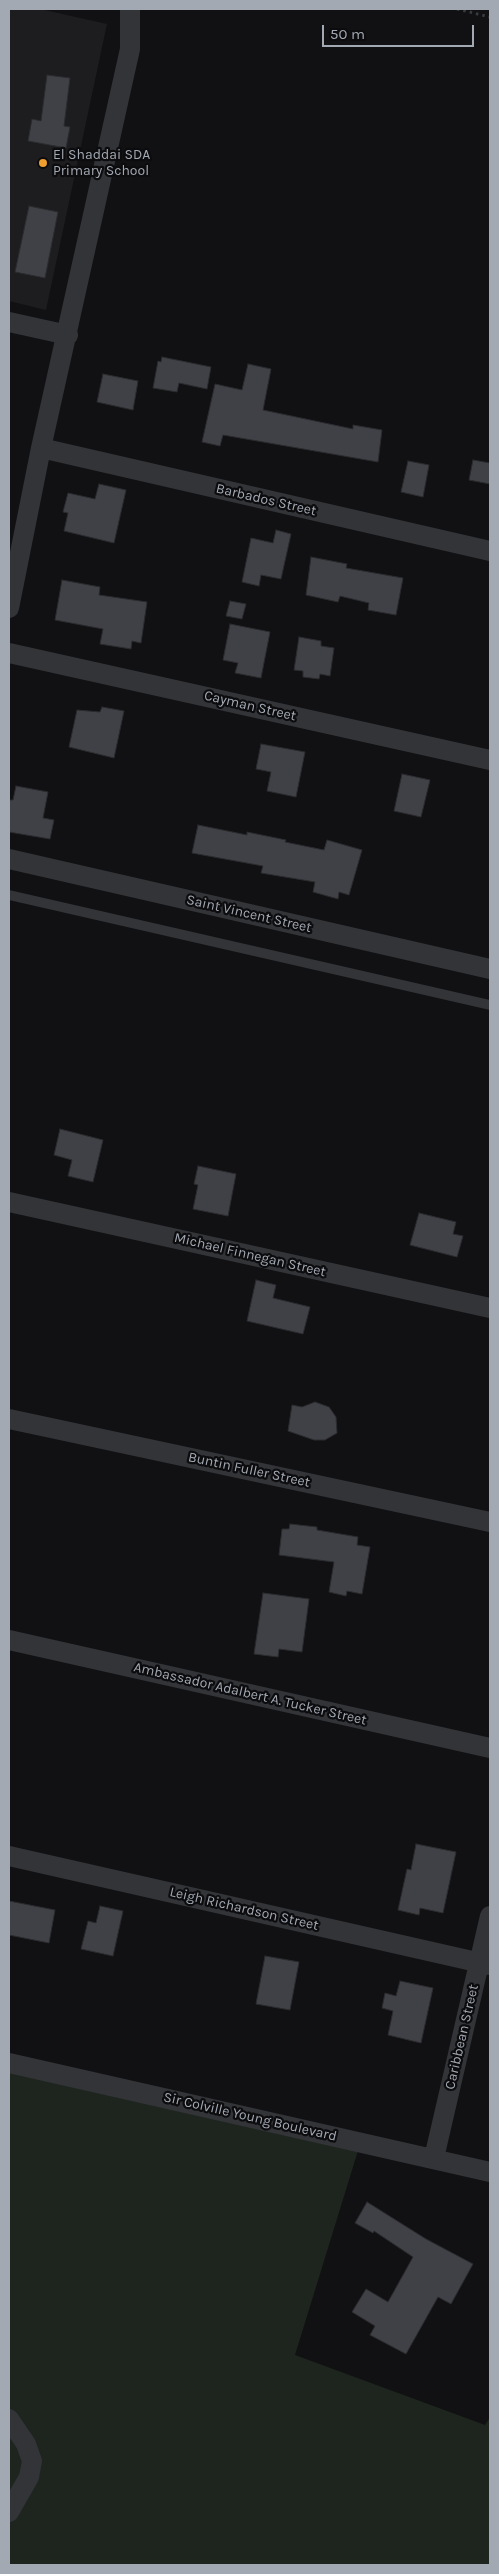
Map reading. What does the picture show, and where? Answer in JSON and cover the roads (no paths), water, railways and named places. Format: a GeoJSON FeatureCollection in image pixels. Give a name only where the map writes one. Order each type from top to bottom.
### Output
{"type":"FeatureCollection","features":[{"type":"Feature","properties":{"kind":"street"},"geometry":{"type":"LineString","coordinates":[[9,608],[17,529],[41,448],[68,336],[130,49],[130,9]]}},
{"type":"Feature","properties":{"kind":"street"},"geometry":{"type":"LineString","coordinates":[[9,322],[68,336]]}},
{"type":"Feature","properties":{"kind":"street","name":"Barbados Street"},"geometry":{"type":"LineString","coordinates":[[41,448],[490,551]]}},
{"type":"Feature","properties":{"kind":"street","name":"Cayman Street"},"geometry":{"type":"LineString","coordinates":[[9,653],[490,760]]}},
{"type":"Feature","properties":{"kind":"street","name":"Saint Vincent Street"},"geometry":{"type":"LineString","coordinates":[[9,859],[490,969]]}},
{"type":"Feature","properties":{"kind":"street","name":"Michael Finnegan Street"},"geometry":{"type":"LineString","coordinates":[[9,1202],[490,1308]]}},
{"type":"Feature","properties":{"kind":"street","name":"Buntin Fuller Street"},"geometry":{"type":"LineString","coordinates":[[9,1419],[490,1522]]}},
{"type":"Feature","properties":{"kind":"street","name":"Ambassador Adalbert A. Tucker Street"},"geometry":{"type":"LineString","coordinates":[[9,1640],[490,1748]]}},
{"type":"Feature","properties":{"kind":"street","name":"Leigh Richardson Street"},"geometry":{"type":"LineString","coordinates":[[9,1856],[485,1964]]}},
{"type":"Feature","properties":{"kind":"street","name":"Caribbean Street"},"geometry":{"type":"LineString","coordinates":[[434,2158],[485,1964],[490,1916]]}},
{"type":"Feature","properties":{"kind":"street","name":"Sir Colville Young Boulevard"},"geometry":{"type":"LineString","coordinates":[[9,2063],[490,2172]]}},
{"type":"Feature","properties":{"kind":"street"},"geometry":{"type":"LineString","coordinates":[[9,2419],[26,2444],[32,2461],[29,2477],[9,2512]]}},
{"type":"Feature","properties":{"kind":"lane"},"geometry":{"type":"LineString","coordinates":[[9,895],[490,1005]]}},
{"type":"Feature","properties":{"kind":"place","name":"El Shaddai SDA Primary School"},"geometry":{"type":"Point","coordinates":[43,163]}}]}
